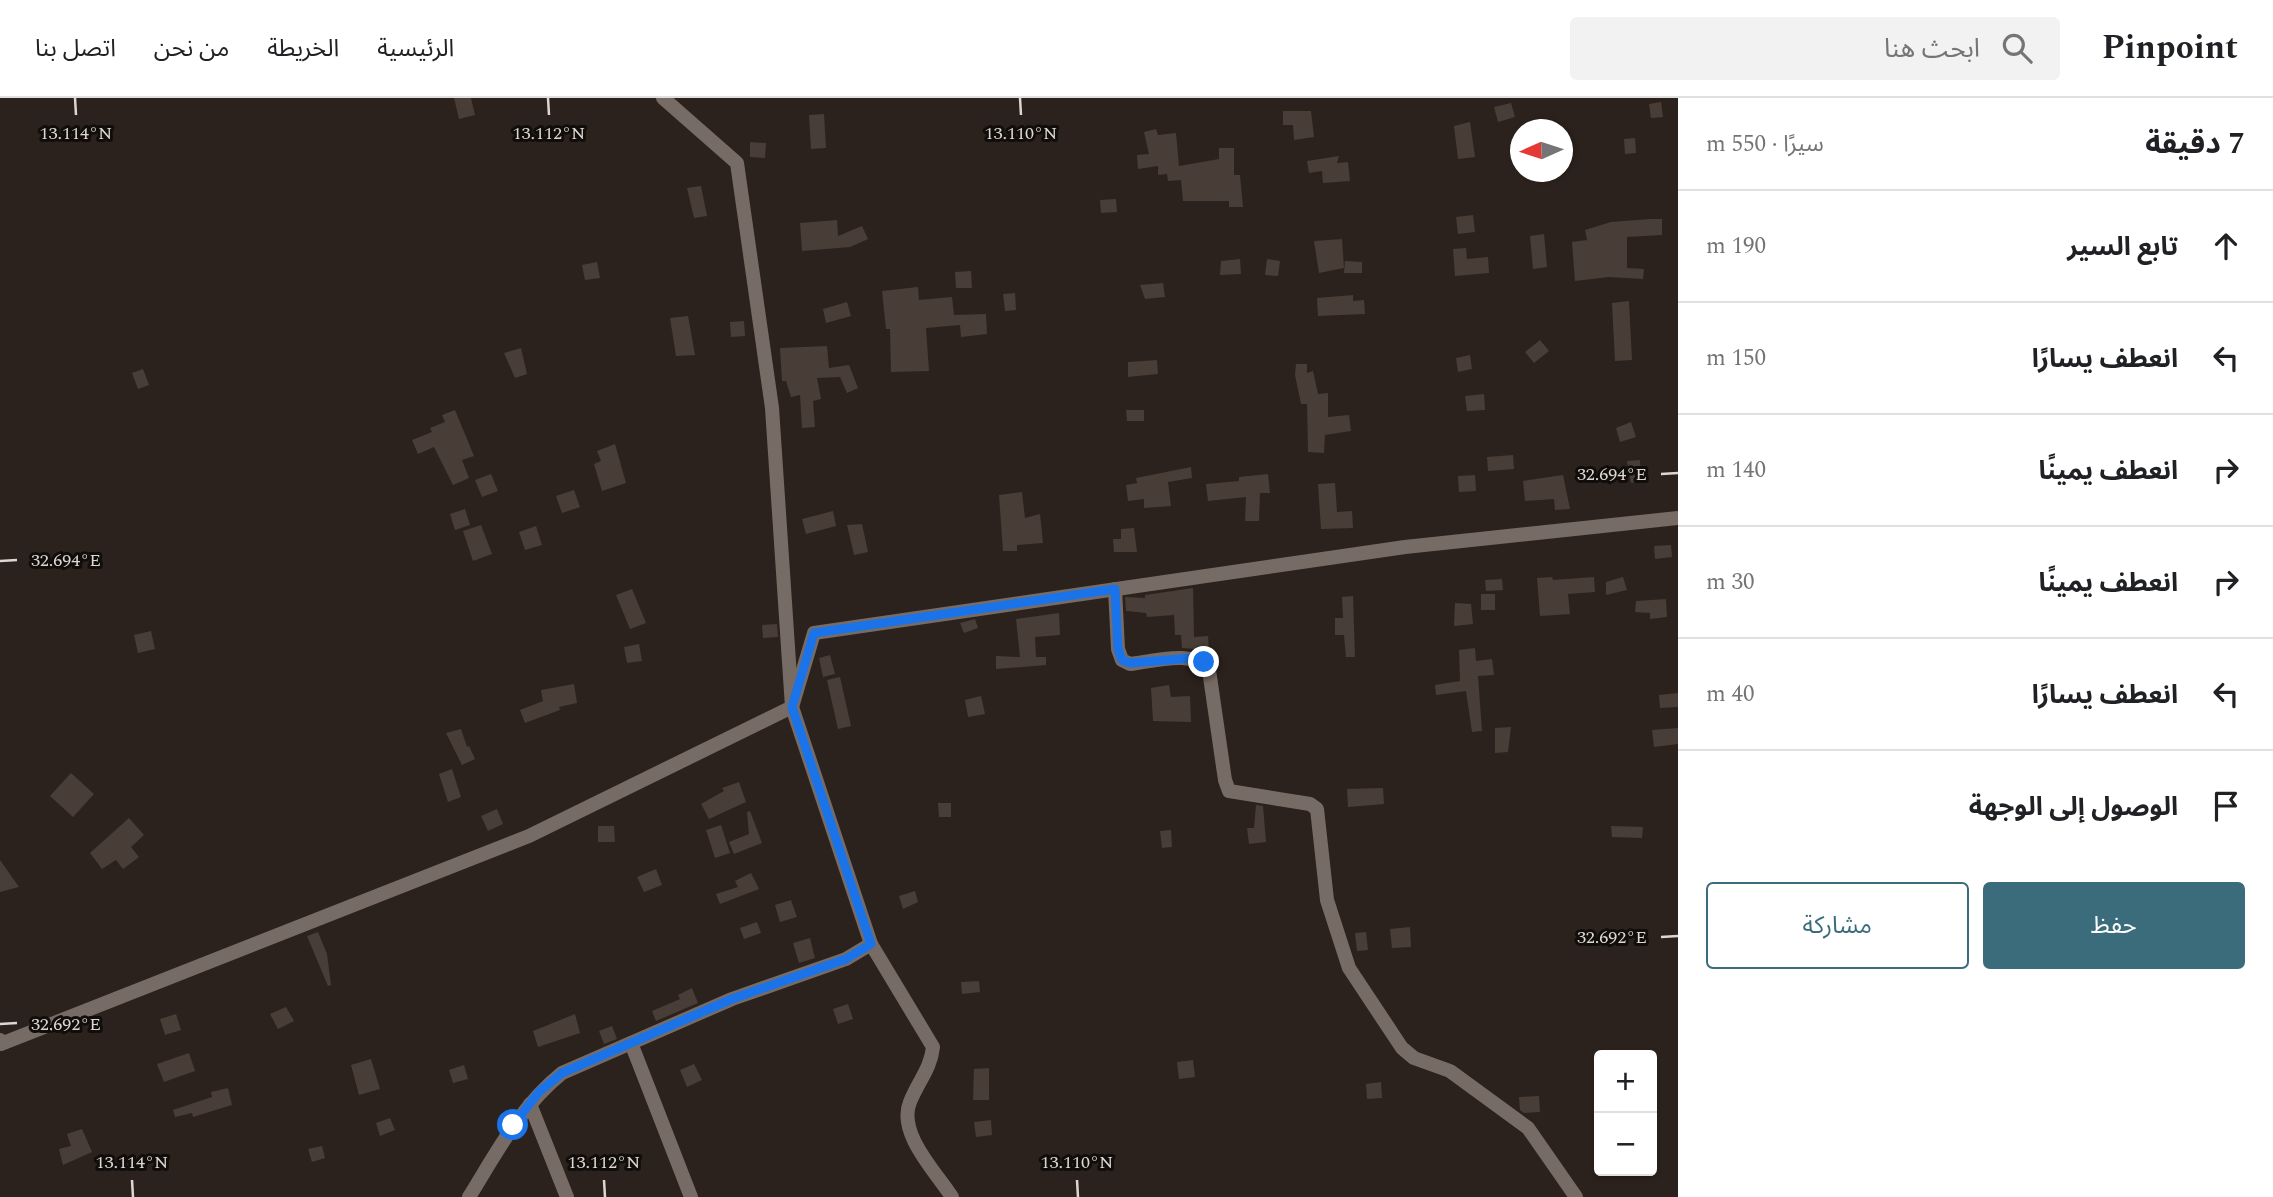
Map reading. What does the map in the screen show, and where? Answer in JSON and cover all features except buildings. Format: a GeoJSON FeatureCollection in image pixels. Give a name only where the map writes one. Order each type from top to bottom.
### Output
{"type":"FeatureCollection","features":[{"type":"Feature","properties":{"kind":"street"},"geometry":{"type":"LineString","coordinates":[[663,98],[737,163],[772,408],[792,707],[871,944],[933,1047],[932,1062],[909,1104],[907,1116],[909,1130],[952,1197]]}},
{"type":"Feature","properties":{"kind":"street"},"geometry":{"type":"LineString","coordinates":[[0,1040],[1,1044],[528,836],[792,707],[814,633],[1405,547],[1678,518]]}},
{"type":"Feature","properties":{"kind":"street"},"geometry":{"type":"LineString","coordinates":[[1115,589],[1118,649],[1122,660],[1130,663],[1192,658],[1204,662],[1209,670],[1225,780],[1229,791],[1310,804],[1317,809],[1327,900],[1349,968],[1402,1048],[1414,1058],[1450,1071],[1528,1128],[1576,1197]]}},
{"type":"Feature","properties":{"kind":"street"},"geometry":{"type":"LineString","coordinates":[[469,1197],[530,1104],[562,1073],[732,999],[819,970],[871,944]]}},
{"type":"Feature","properties":{"kind":"street"},"geometry":{"type":"LineString","coordinates":[[631,1043],[691,1197]]}},
{"type":"Feature","properties":{"kind":"street"},"geometry":{"type":"LineString","coordinates":[[530,1104],[566,1197]]}},
{"type":"Feature","properties":{"kind":"route"},"geometry":{"type":"LineString","coordinates":[[513,1125],[539,1092],[562,1073],[732,999],[846,959],[871,944],[792,707],[814,633],[1115,589],[1118,649],[1122,660],[1130,663],[1192,658],[1204,662]]}}]}
